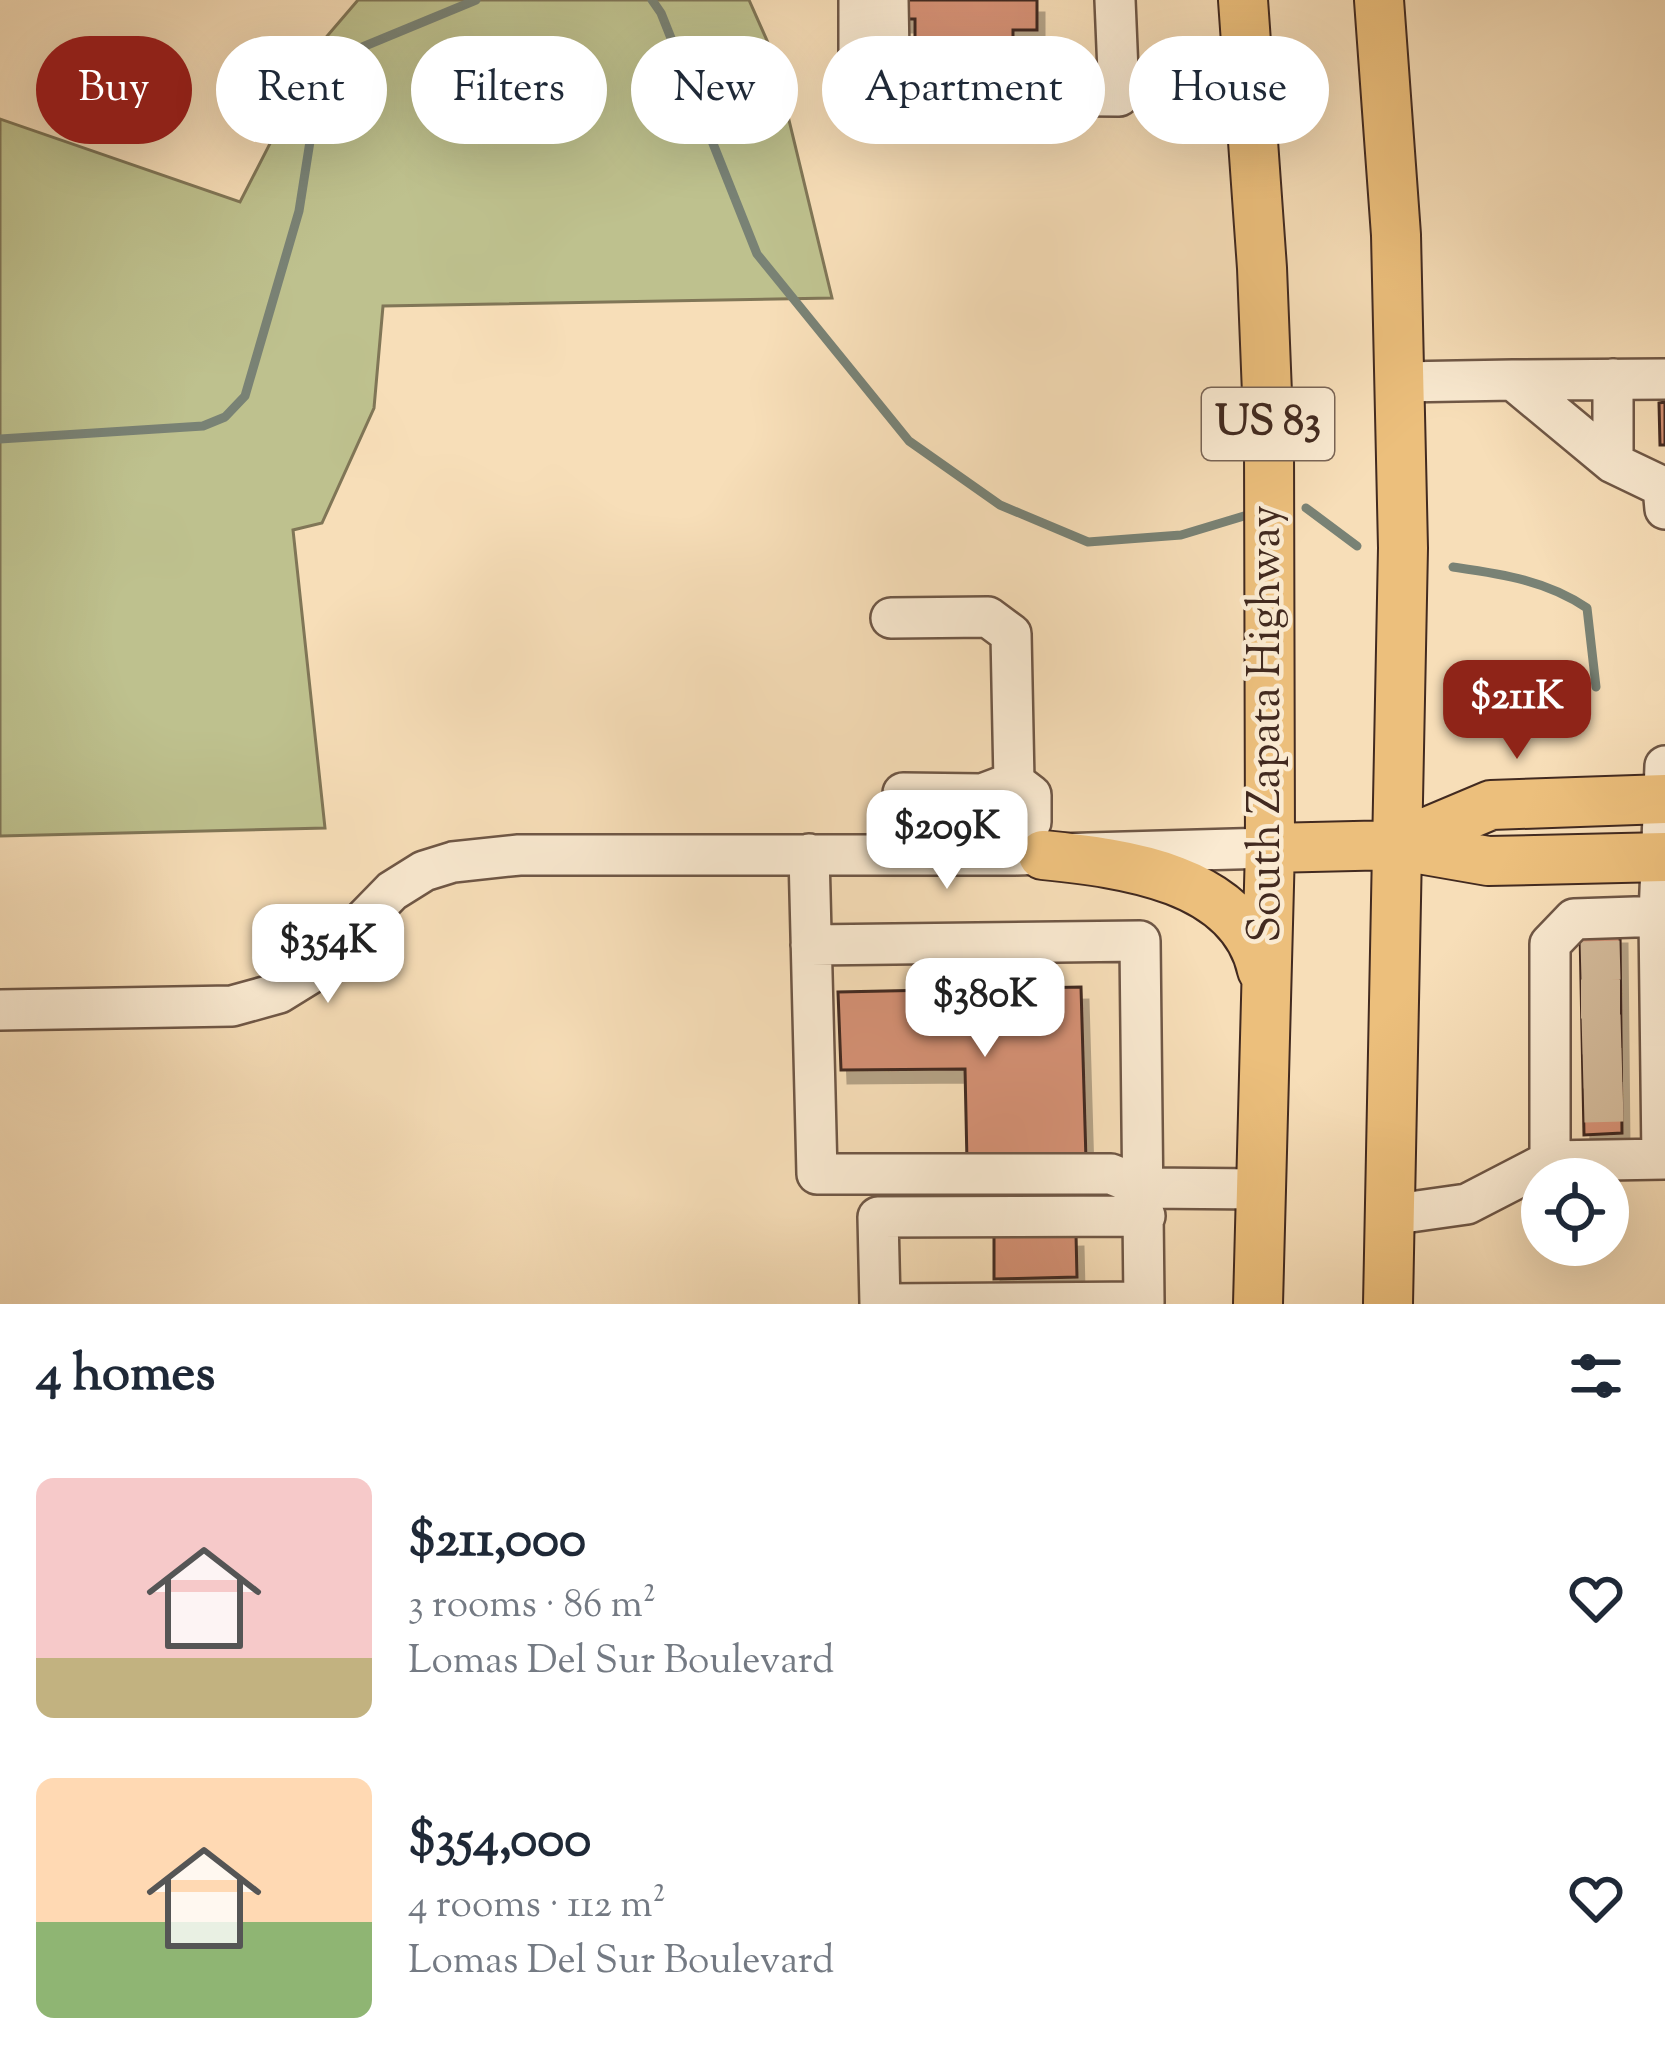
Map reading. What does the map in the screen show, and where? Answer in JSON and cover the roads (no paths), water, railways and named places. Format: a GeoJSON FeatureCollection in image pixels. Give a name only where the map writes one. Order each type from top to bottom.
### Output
{"type":"FeatureCollection","features":[{"type":"Feature","properties":{"kind":"main road","name":"South Zapata Highway"},"geometry":{"type":"LineString","coordinates":[[1243,0],[1268,422],[1270,848],[1258,1304]]}},
{"type":"Feature","properties":{"kind":"main road","name":"US 83"},"geometry":{"type":"LineString","coordinates":[[1378,0],[1396,235],[1403,548],[1388,1304]]}},
{"type":"Feature","properties":{"kind":"main road"},"geometry":{"type":"LineString","coordinates":[[1396,845],[1490,805],[1664,788]]}},
{"type":"Feature","properties":{"kind":"main road"},"geometry":{"type":"LineString","coordinates":[[1270,848],[1396,845],[1487,861],[1663,857]]}},
{"type":"Feature","properties":{"kind":"main road"},"geometry":{"type":"LineString","coordinates":[[1029,855],[1132,869],[1184,885],[1217,903],[1252,941],[1266,1000]]}},
{"type":"Feature","properties":{"kind":"street"},"geometry":{"type":"LineString","coordinates":[[860,0],[859,94],[1119,96],[1115,0]]}},
{"type":"Feature","properties":{"kind":"street"},"geometry":{"type":"LineString","coordinates":[[888,0],[889,36]]}},
{"type":"Feature","properties":{"kind":"street"},"geometry":{"type":"LineString","coordinates":[[1105,67],[1118,61]]}},
{"type":"Feature","properties":{"kind":"street"},"geometry":{"type":"LineString","coordinates":[[1613,379],[1613,463]]}},
{"type":"Feature","properties":{"kind":"street"},"geometry":{"type":"LineString","coordinates":[[1401,382],[1665,379]]}},
{"type":"Feature","properties":{"kind":"street"},"geometry":{"type":"LineString","coordinates":[[1513,380],[1613,463],[1664,494]]}},
{"type":"Feature","properties":{"kind":"street"},"geometry":{"type":"LineString","coordinates":[[891,618],[988,617],[1011,634],[1014,782]]}},
{"type":"Feature","properties":{"kind":"street"},"geometry":{"type":"LineString","coordinates":[[1014,782],[1031,795],[1029,855]]}},
{"type":"Feature","properties":{"kind":"street"},"geometry":{"type":"LineString","coordinates":[[904,793],[982,794],[1014,782]]}},
{"type":"Feature","properties":{"kind":"street"},"geometry":{"type":"LineString","coordinates":[[1551,1158],[1604,1033],[1662,916],[1664,788]]}},
{"type":"Feature","properties":{"kind":"street"},"geometry":{"type":"LineString","coordinates":[[0,1010],[232,1006],[279,993],[338,950],[392,891],[424,871],[453,862],[519,856],[1029,855],[1270,848]]}},
{"type":"Feature","properties":{"kind":"street"},"geometry":{"type":"LineString","coordinates":[[809,854],[817,1174],[1111,1174],[1144,1202]]}},
{"type":"Feature","properties":{"kind":"street"},"geometry":{"type":"LineString","coordinates":[[1629,1160],[1663,1159],[1604,1033],[1550,944],[1574,919],[1662,916]]}},
{"type":"Feature","properties":{"kind":"street"},"geometry":{"type":"LineString","coordinates":[[811,945],[1140,940],[1144,1202],[1144,1302],[884,1304],[878,1217],[1144,1202],[1261,1189]]}},
{"type":"Feature","properties":{"kind":"street"},"geometry":{"type":"LineString","coordinates":[[1389,1215],[1468,1204],[1521,1176]]}},
{"type":"Feature","properties":{"kind":"waterway"},"geometry":{"type":"LineString","coordinates":[[0,439],[203,426],[225,417],[245,396],[299,211],[311,135],[328,75],[360,48],[476,0]]}},
{"type":"Feature","properties":{"kind":"waterway"},"geometry":{"type":"LineString","coordinates":[[652,0],[757,254],[909,441],[1000,505],[1088,542],[1181,535],[1244,516]]}},
{"type":"Feature","properties":{"kind":"waterway"},"geometry":{"type":"LineString","coordinates":[[1306,508],[1357,546]]}},
{"type":"Feature","properties":{"kind":"waterway"},"geometry":{"type":"LineString","coordinates":[[1453,567],[1539,585],[1587,608],[1596,687]]}},
{"type":"Feature","properties":{"kind":"tunnel"},"geometry":{"type":"LineString","coordinates":[[1581,961],[1621,960]]}},
{"type":"Feature","properties":{"kind":"tunnel"},"geometry":{"type":"LineString","coordinates":[[1581,999],[1622,999]]}},
{"type":"Feature","properties":{"kind":"tunnel"},"geometry":{"type":"LineString","coordinates":[[1582,1035],[1621,1034]]}},
{"type":"Feature","properties":{"kind":"tunnel"},"geometry":{"type":"LineString","coordinates":[[1583,1069],[1623,1068]]}},
{"type":"Feature","properties":{"kind":"tunnel"},"geometry":{"type":"LineString","coordinates":[[1584,1103],[1625,1102]]}}]}
